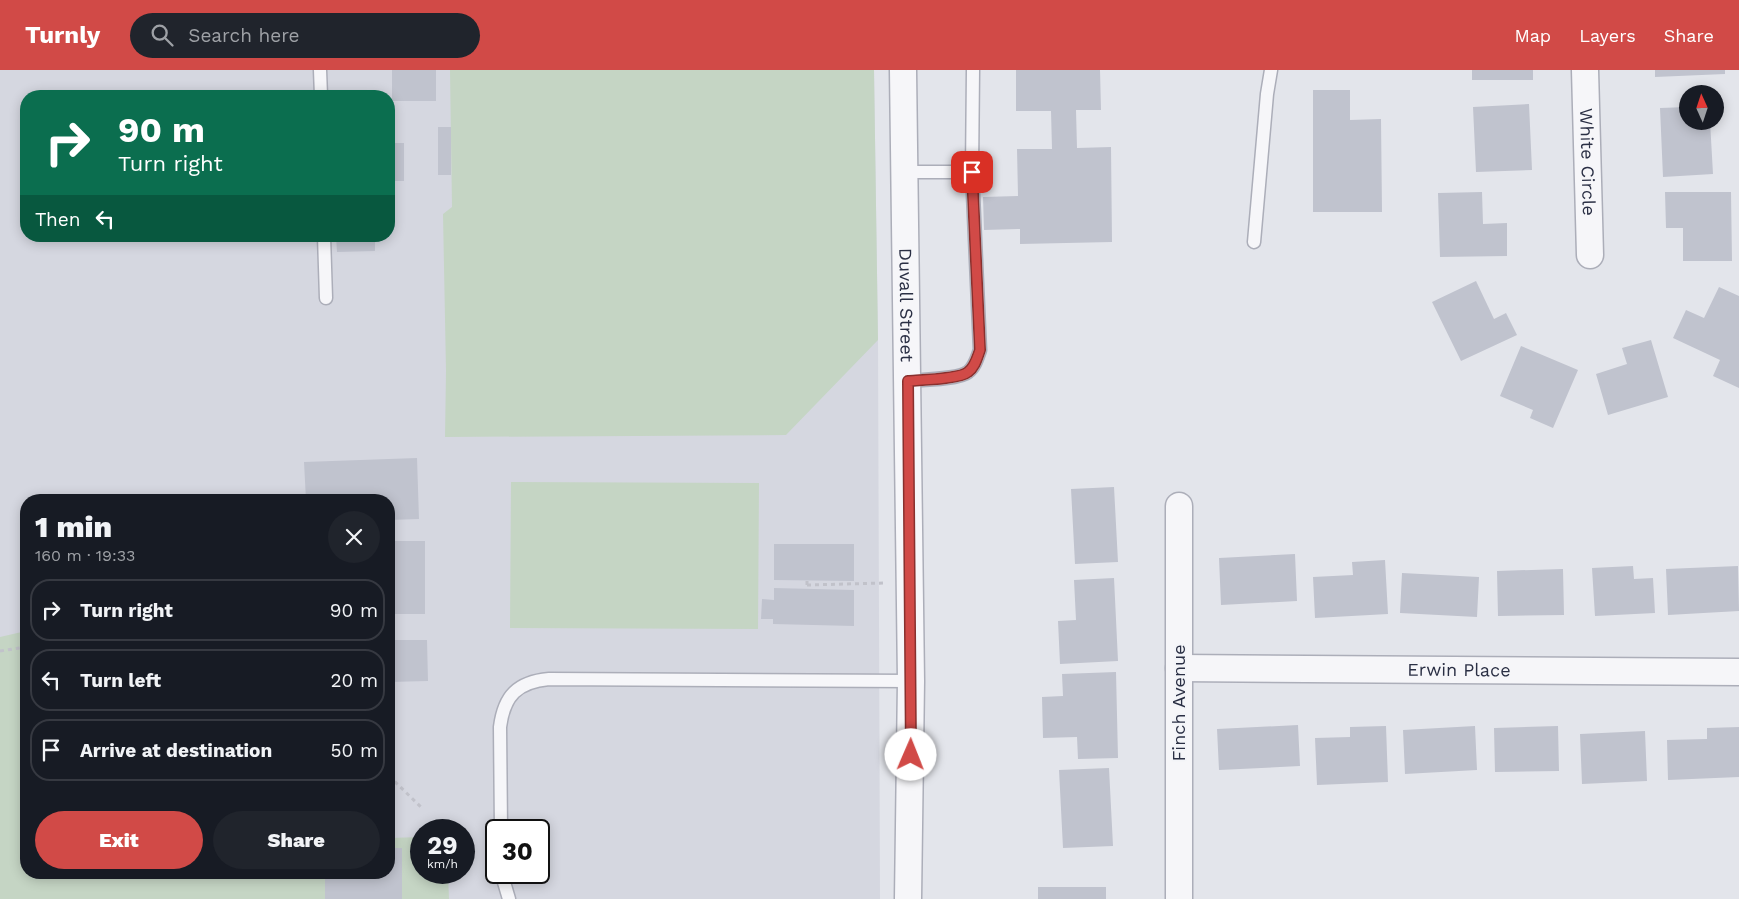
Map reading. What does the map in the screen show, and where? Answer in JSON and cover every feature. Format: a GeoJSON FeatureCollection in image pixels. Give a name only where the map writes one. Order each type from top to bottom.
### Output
{"type":"FeatureCollection","features":[{"type":"Feature","properties":{"kind":"street","name":"Duvall Street"},"geometry":{"type":"LineString","coordinates":[[903,70],[911,681],[908,899]]}},
{"type":"Feature","properties":{"kind":"street","name":"White Circle"},"geometry":{"type":"LineString","coordinates":[[1585,70],[1590,255]]}},
{"type":"Feature","properties":{"kind":"street","name":"Finch Avenue"},"geometry":{"type":"LineString","coordinates":[[1179,506],[1179,899]]}},
{"type":"Feature","properties":{"kind":"street","name":"Erwin Place"},"geometry":{"type":"LineString","coordinates":[[1179,668],[1739,672]]}},
{"type":"Feature","properties":{"kind":"lane"},"geometry":{"type":"LineString","coordinates":[[320,70],[321,90]]}},
{"type":"Feature","properties":{"kind":"lane"},"geometry":{"type":"LineString","coordinates":[[908,381],[958,376],[968,372],[976,362],[980,350],[972,172],[973,70]]}},
{"type":"Feature","properties":{"kind":"lane"},"geometry":{"type":"LineString","coordinates":[[1254,242],[1267,94],[1271,70]]}},
{"type":"Feature","properties":{"kind":"lane"},"geometry":{"type":"LineString","coordinates":[[903,172],[972,172]]}},
{"type":"Feature","properties":{"kind":"lane"},"geometry":{"type":"LineString","coordinates":[[324,242],[326,298]]}},
{"type":"Feature","properties":{"kind":"lane"},"geometry":{"type":"LineString","coordinates":[[501,819],[501,717],[508,698],[515,690],[537,680],[911,681]]}},
{"type":"Feature","properties":{"kind":"lane"},"geometry":{"type":"LineString","coordinates":[[505,884],[509,899]]}},
{"type":"Feature","properties":{"kind":"path"},"geometry":{"type":"LineString","coordinates":[[807,585],[886,583]]}},
{"type":"Feature","properties":{"kind":"path"},"geometry":{"type":"LineString","coordinates":[[0,651],[20,648]]}},
{"type":"Feature","properties":{"kind":"path"},"geometry":{"type":"LineString","coordinates":[[395,782],[423,810]]}},
{"type":"Feature","properties":{"kind":"shaded area"},"geometry":{"type":"Polygon","coordinates":[[[0,70],[874,70],[878,340],[880,899],[0,899],[0,70]]]}},
{"type":"Feature","properties":{"kind":"green space"},"geometry":{"type":"Polygon","coordinates":[[[450,70],[874,70],[878,340],[786,435],[445,437],[446,371],[443,214],[452,207],[450,70]]]}},
{"type":"Feature","properties":{"kind":"green space"},"geometry":{"type":"Polygon","coordinates":[[[511,482],[759,483],[758,629],[510,628],[511,482]]]}},
{"type":"Feature","properties":{"kind":"green space"},"geometry":{"type":"Polygon","coordinates":[[[20,632],[20,879],[395,879],[395,838],[410,837],[410,884],[448,884],[449,899],[0,899],[0,637],[20,632]]]}},
{"type":"Feature","properties":{"kind":"building"},"geometry":{"type":"Polygon","coordinates":[[[392,70],[436,70],[436,101],[395,101],[395,90],[392,90],[392,70]]]}},
{"type":"Feature","properties":{"kind":"building"},"geometry":{"type":"Polygon","coordinates":[[[1016,70],[1100,70],[1101,110],[1076,110],[1077,148],[1111,147],[1112,242],[1020,244],[1020,229],[984,230],[983,197],[1018,196],[1017,149],[1052,149],[1051,111],[1016,111],[1016,70]]]}},
{"type":"Feature","properties":{"kind":"building"},"geometry":{"type":"Polygon","coordinates":[[[1472,70],[1533,70],[1533,80],[1472,80],[1472,70]]]}},
{"type":"Feature","properties":{"kind":"building"},"geometry":{"type":"Polygon","coordinates":[[[1655,70],[1725,70],[1725,74],[1655,77],[1655,70]]]}},
{"type":"Feature","properties":{"kind":"building"},"geometry":{"type":"Polygon","coordinates":[[[1313,90],[1350,90],[1350,120],[1381,119],[1382,212],[1313,212],[1313,90]]]}},
{"type":"Feature","properties":{"kind":"building"},"geometry":{"type":"Polygon","coordinates":[[[1529,104],[1532,170],[1476,172],[1473,107],[1529,104]]]}},
{"type":"Feature","properties":{"kind":"building"},"geometry":{"type":"Polygon","coordinates":[[[1679,107],[1679,130],[1711,130],[1713,174],[1663,177],[1660,108],[1679,107]]]}},
{"type":"Feature","properties":{"kind":"building"},"geometry":{"type":"Polygon","coordinates":[[[438,127],[451,127],[451,175],[438,175],[438,127]]]}},
{"type":"Feature","properties":{"kind":"building"},"geometry":{"type":"Polygon","coordinates":[[[395,143],[404,143],[404,181],[395,181],[395,143]]]}},
{"type":"Feature","properties":{"kind":"building"},"geometry":{"type":"Polygon","coordinates":[[[1482,192],[1483,224],[1507,223],[1507,256],[1440,257],[1438,193],[1482,192]]]}},
{"type":"Feature","properties":{"kind":"building"},"geometry":{"type":"Polygon","coordinates":[[[1665,192],[1731,192],[1732,261],[1683,261],[1683,228],[1666,228],[1665,192]]]}},
{"type":"Feature","properties":{"kind":"building"},"geometry":{"type":"Polygon","coordinates":[[[336,242],[375,242],[375,251],[337,252],[336,242]]]}},
{"type":"Feature","properties":{"kind":"building"},"geometry":{"type":"Polygon","coordinates":[[[1476,281],[1494,319],[1506,313],[1517,335],[1461,361],[1432,302],[1476,281]]]}},
{"type":"Feature","properties":{"kind":"building"},"geometry":{"type":"Polygon","coordinates":[[[1719,287],[1739,296],[1739,388],[1713,376],[1720,360],[1673,338],[1686,310],[1704,318],[1719,287]]]}},
{"type":"Feature","properties":{"kind":"building"},"geometry":{"type":"Polygon","coordinates":[[[1651,340],[1668,397],[1608,415],[1596,374],[1627,364],[1622,348],[1651,340]]]}},
{"type":"Feature","properties":{"kind":"building"},"geometry":{"type":"Polygon","coordinates":[[[1521,346],[1578,370],[1553,428],[1530,418],[1533,410],[1500,396],[1521,346]]]}},
{"type":"Feature","properties":{"kind":"building"},"geometry":{"type":"Polygon","coordinates":[[[417,458],[419,519],[395,520],[395,494],[306,494],[304,462],[417,458]]]}},
{"type":"Feature","properties":{"kind":"building"},"geometry":{"type":"Polygon","coordinates":[[[1114,487],[1118,562],[1075,564],[1071,489],[1114,487]]]}},
{"type":"Feature","properties":{"kind":"building"},"geometry":{"type":"Polygon","coordinates":[[[395,541],[425,541],[425,614],[395,614],[395,541]]]}},
{"type":"Feature","properties":{"kind":"building"},"geometry":{"type":"Polygon","coordinates":[[[774,544],[854,544],[854,581],[774,580],[774,544]]]}},
{"type":"Feature","properties":{"kind":"building"},"geometry":{"type":"Polygon","coordinates":[[[1295,554],[1297,601],[1221,605],[1219,558],[1295,554]]]}},
{"type":"Feature","properties":{"kind":"building"},"geometry":{"type":"Polygon","coordinates":[[[1385,560],[1388,614],[1315,618],[1313,577],[1353,575],[1352,562],[1385,560]]]}},
{"type":"Feature","properties":{"kind":"building"},"geometry":{"type":"Polygon","coordinates":[[[1633,566],[1634,579],[1653,578],[1655,613],[1595,616],[1592,568],[1633,566]]]}},
{"type":"Feature","properties":{"kind":"building"},"geometry":{"type":"Polygon","coordinates":[[[1738,566],[1739,611],[1668,615],[1666,569],[1738,566]]]}},
{"type":"Feature","properties":{"kind":"building"},"geometry":{"type":"Polygon","coordinates":[[[1563,569],[1564,615],[1498,616],[1497,571],[1563,569]]]}},
{"type":"Feature","properties":{"kind":"building"},"geometry":{"type":"Polygon","coordinates":[[[1402,573],[1479,577],[1477,617],[1400,613],[1402,573]]]}},
{"type":"Feature","properties":{"kind":"building"},"geometry":{"type":"Polygon","coordinates":[[[1114,578],[1118,661],[1060,664],[1058,621],[1076,620],[1074,580],[1114,578]]]}},
{"type":"Feature","properties":{"kind":"building"},"geometry":{"type":"Polygon","coordinates":[[[774,588],[854,590],[854,626],[773,624],[773,619],[761,619],[762,599],[774,600],[774,588]]]}},
{"type":"Feature","properties":{"kind":"building"},"geometry":{"type":"Polygon","coordinates":[[[395,640],[427,640],[428,681],[395,682],[395,640]]]}},
{"type":"Feature","properties":{"kind":"building"},"geometry":{"type":"Polygon","coordinates":[[[1116,672],[1118,758],[1078,759],[1077,737],[1043,738],[1042,697],[1063,696],[1062,674],[1116,672]]]}},
{"type":"Feature","properties":{"kind":"building"},"geometry":{"type":"Polygon","coordinates":[[[1298,725],[1300,766],[1219,770],[1217,729],[1298,725]]]}},
{"type":"Feature","properties":{"kind":"building"},"geometry":{"type":"Polygon","coordinates":[[[1386,726],[1388,782],[1317,785],[1315,738],[1350,737],[1350,727],[1386,726]]]}},
{"type":"Feature","properties":{"kind":"building"},"geometry":{"type":"Polygon","coordinates":[[[1475,726],[1477,770],[1405,774],[1403,730],[1475,726]]]}},
{"type":"Feature","properties":{"kind":"building"},"geometry":{"type":"Polygon","coordinates":[[[1558,726],[1559,771],[1495,772],[1494,728],[1558,726]]]}},
{"type":"Feature","properties":{"kind":"building"},"geometry":{"type":"Polygon","coordinates":[[[1739,727],[1739,777],[1668,780],[1667,740],[1707,739],[1707,728],[1739,727]]]}},
{"type":"Feature","properties":{"kind":"building"},"geometry":{"type":"Polygon","coordinates":[[[1645,731],[1647,781],[1582,784],[1580,734],[1645,731]]]}},
{"type":"Feature","properties":{"kind":"building"},"geometry":{"type":"Polygon","coordinates":[[[1109,768],[1113,846],[1063,848],[1059,770],[1109,768]]]}},
{"type":"Feature","properties":{"kind":"building"},"geometry":{"type":"Polygon","coordinates":[[[395,848],[402,848],[402,899],[325,899],[325,879],[395,879],[395,848]]]}},
{"type":"Feature","properties":{"kind":"building"},"geometry":{"type":"Polygon","coordinates":[[[1038,887],[1106,887],[1106,899],[1038,899],[1038,887]]]}},
{"type":"Feature","properties":{"kind":"route"},"geometry":{"type":"LineString","coordinates":[[911,755],[908,381],[958,376],[968,372],[976,362],[980,350],[972,172]]}}]}
